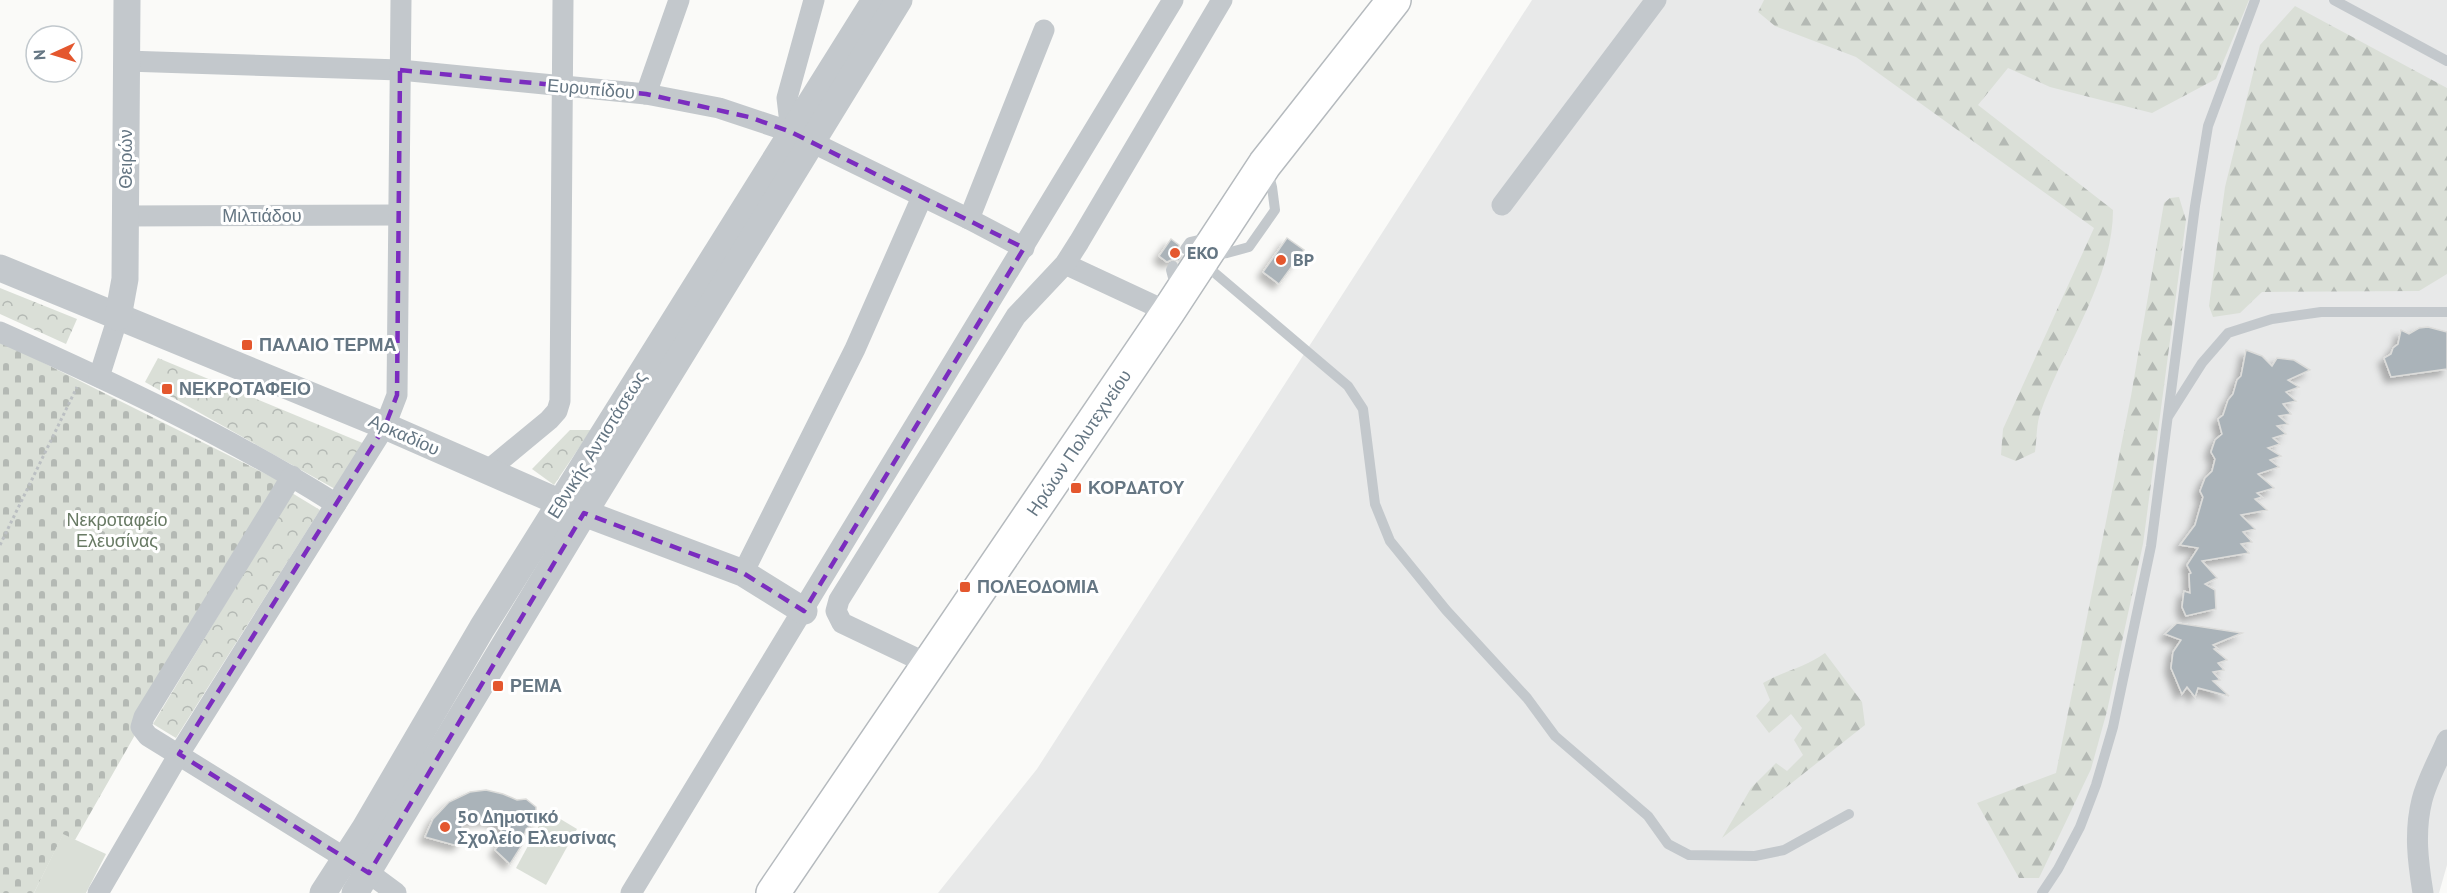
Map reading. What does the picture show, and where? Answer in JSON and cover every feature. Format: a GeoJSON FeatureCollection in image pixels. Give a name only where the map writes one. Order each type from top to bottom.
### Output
{"type":"FeatureCollection","features":[{"type":"Feature","properties":{"kind":"main road","name":"Ηρώων Πολυτεχνείου"},"geometry":{"type":"LineString","coordinates":[[773,893],[928,664],[1190,268],[1265,164],[1394,0]]}},
{"type":"Feature","properties":{"kind":"street","name":"Θειρών"},"geometry":{"type":"LineString","coordinates":[[118,317],[125,279],[127,0]]}},
{"type":"Feature","properties":{"kind":"street"},"geometry":{"type":"LineString","coordinates":[[98,893],[179,754],[384,426],[397,395],[401,0]]}},
{"type":"Feature","properties":{"kind":"street"},"geometry":{"type":"LineString","coordinates":[[486,472],[549,420],[557,411],[560,400],[562,386],[563,0]]}},
{"type":"Feature","properties":{"kind":"street"},"geometry":{"type":"LineString","coordinates":[[646,94],[679,0]]}},
{"type":"Feature","properties":{"kind":"street"},"geometry":{"type":"LineString","coordinates":[[800,138],[787,98],[814,0]]}},
{"type":"Feature","properties":{"kind":"street","name":"Εθνικής Αντιστάσεως"},"geometry":{"type":"LineString","coordinates":[[362,883],[572,509],[800,138],[875,0]]}},
{"type":"Feature","properties":{"kind":"street","name":"Εθνικής Αντιστάσεως"},"geometry":{"type":"LineString","coordinates":[[800,138],[899,0]]}},
{"type":"Feature","properties":{"kind":"street"},"geometry":{"type":"LineString","coordinates":[[631,893],[1173,0]]}},
{"type":"Feature","properties":{"kind":"street"},"geometry":{"type":"LineString","coordinates":[[928,664],[842,623],[836,611],[839,600],[1016,316],[1065,264],[1221,0]]}},
{"type":"Feature","properties":{"kind":"street"},"geometry":{"type":"LineString","coordinates":[[1502,205],[1656,0]]}},
{"type":"Feature","properties":{"kind":"street"},"geometry":{"type":"LineString","coordinates":[[969,219],[1044,30]]}},
{"type":"Feature","properties":{"kind":"street","name":"Ευρυπίδου"},"geometry":{"type":"LineString","coordinates":[[126,61],[400,70],[646,94],[719,108],[800,138],[969,219],[1023,248]]}},
{"type":"Feature","properties":{"kind":"street"},"geometry":{"type":"LineString","coordinates":[[743,573],[855,349],[922,197]]}},
{"type":"Feature","properties":{"kind":"street","name":"Μιλτιάδου"},"geometry":{"type":"LineString","coordinates":[[126,216],[398,215]]}},
{"type":"Feature","properties":{"kind":"street"},"geometry":{"type":"LineString","coordinates":[[1065,264],[1190,268]]}},
{"type":"Feature","properties":{"kind":"street","name":"Αρκαδίου"},"geometry":{"type":"LineString","coordinates":[[0,268],[384,426],[572,509],[743,573],[804,611]]}},
{"type":"Feature","properties":{"kind":"street"},"geometry":{"type":"LineString","coordinates":[[92,374],[118,317]]}},
{"type":"Feature","properties":{"kind":"street"},"geometry":{"type":"LineString","coordinates":[[0,332],[92,374],[292,476],[336,504]]}},
{"type":"Feature","properties":{"kind":"street"},"geometry":{"type":"LineString","coordinates":[[292,476],[144,717],[141,727],[148,736],[345,860],[362,883],[396,893]]}},
{"type":"Feature","properties":{"kind":"street","name":"Εθνικής Αντιστάσεως"},"geometry":{"type":"LineString","coordinates":[[323,893],[345,860],[482,628],[572,509]]}},
{"type":"Feature","properties":{"kind":"street"},"geometry":{"type":"LineString","coordinates":[[2423,893],[2418,862],[2417,826],[2422,798],[2447,740]]}},
{"type":"Feature","properties":{"kind":"lane"},"geometry":{"type":"LineString","coordinates":[[2042,893],[2058,869],[2080,827],[2096,785],[2113,727],[2151,546],[2195,206],[2208,126],[2255,0]]}},
{"type":"Feature","properties":{"kind":"lane"},"geometry":{"type":"LineString","coordinates":[[2334,0],[2447,61]]}},
{"type":"Feature","properties":{"kind":"lane"},"geometry":{"type":"LineString","coordinates":[[1190,268],[1348,386],[1363,409],[1375,504],[1390,541],[1446,610],[1527,698],[1555,736],[1648,816],[1668,844],[1689,855],[1755,856],[1784,850],[1849,814]]}},
{"type":"Feature","properties":{"kind":"lane"},"geometry":{"type":"LineString","coordinates":[[2168,418],[2202,363],[2228,333],[2272,319],[2321,312],[2447,312]]}},
{"type":"Feature","properties":{"kind":"path"},"geometry":{"type":"LineString","coordinates":[[0,545],[92,374]]}},
{"type":"Feature","properties":{"kind":"highlighted area"},"geometry":{"type":"Polygon","coordinates":[[[400,70],[646,94],[749,117],[791,132],[1024,248],[804,611],[743,573],[584,513],[369,873],[179,754],[385,426],[397,395],[400,70]]]}},
{"type":"Feature","properties":{"kind":"shaded area"},"geometry":{"type":"Polygon","coordinates":[[[1532,0],[2447,0],[2447,865],[2439,893],[938,893],[1037,769],[1532,0]]]}},
{"type":"Feature","properties":{"kind":"green space"},"geometry":{"type":"Polygon","coordinates":[[[1764,0],[2249,0],[2216,79],[2152,113],[2050,87],[2008,68],[1978,105],[2113,210],[2111,236],[2105,262],[2086,312],[2041,411],[2035,452],[2016,461],[2001,455],[2003,429],[2094,228],[1856,57],[1775,26],[1758,12],[1764,0]]]}},
{"type":"Feature","properties":{"kind":"green space"},"geometry":{"type":"Polygon","coordinates":[[[2295,6],[2447,88],[2447,274],[2419,291],[2262,292],[2240,313],[2213,317],[2209,306],[2225,187],[2260,45],[2295,6]]]}},
{"type":"Feature","properties":{"kind":"green space"},"geometry":{"type":"Polygon","coordinates":[[[2179,197],[2186,220],[2143,544],[2107,711],[2091,769],[2039,878],[2019,878],[1977,803],[2056,773],[2131,396],[2164,203],[2170,198],[2179,197]]]}},
{"type":"Feature","properties":{"kind":"green space"},"geometry":{"type":"Polygon","coordinates":[[[0,288],[77,319],[66,344],[0,314],[0,288]]]}},
{"type":"Feature","properties":{"kind":"green space","name":"Νεκροταφείο Ελευσίνας"},"geometry":{"type":"Polygon","coordinates":[[[0,341],[280,481],[75,840],[63,835],[34,893],[0,893],[0,341]]]}},
{"type":"Feature","properties":{"kind":"green space"},"geometry":{"type":"Polygon","coordinates":[[[158,358],[365,444],[335,489],[145,382],[158,358]]]}},
{"type":"Feature","properties":{"kind":"green space"},"geometry":{"type":"Polygon","coordinates":[[[570,430],[591,430],[554,485],[532,469],[570,430]]]}},
{"type":"Feature","properties":{"kind":"green space"},"geometry":{"type":"Polygon","coordinates":[[[292,493],[320,510],[176,738],[153,724],[292,493]]]}},
{"type":"Feature","properties":{"kind":"green space"},"geometry":{"type":"Polygon","coordinates":[[[1825,653],[1862,702],[1865,725],[1722,838],[1751,788],[1776,763],[1787,771],[1803,755],[1794,740],[1802,728],[1791,714],[1769,733],[1756,716],[1770,700],[1763,683],[1825,653]]]}},
{"type":"Feature","properties":{"kind":"green space"},"geometry":{"type":"Polygon","coordinates":[[[547,811],[577,829],[546,885],[516,868],[547,811]]]}},
{"type":"Feature","properties":{"kind":"green space"},"geometry":{"type":"Polygon","coordinates":[[[63,834],[106,854],[86,893],[34,893],[63,834]]]}},
{"type":"Feature","properties":{"kind":"building"},"geometry":{"type":"Polygon","coordinates":[[[1287,238],[1304,250],[1279,284],[1263,272],[1287,238]]]}},
{"type":"Feature","properties":{"kind":"building"},"geometry":{"type":"Polygon","coordinates":[[[1171,239],[1179,245],[1178,252],[1182,256],[1179,261],[1173,259],[1167,262],[1159,256],[1171,239]]]}},
{"type":"Feature","properties":{"kind":"building"},"geometry":{"type":"Polygon","coordinates":[[[2428,327],[2447,332],[2447,369],[2391,377],[2384,358],[2391,354],[2393,348],[2398,344],[2401,330],[2409,334],[2419,328],[2428,327]]]}},
{"type":"Feature","properties":{"kind":"building"},"geometry":{"type":"Polygon","coordinates":[[[2246,350],[2262,356],[2272,366],[2277,358],[2294,360],[2310,370],[2288,380],[2299,387],[2286,392],[2296,401],[2283,404],[2291,414],[2279,416],[2288,424],[2277,426],[2286,434],[2273,438],[2280,444],[2268,448],[2281,456],[2270,460],[2279,467],[2258,474],[2274,488],[2257,493],[2262,497],[2255,499],[2267,510],[2241,515],[2255,529],[2243,532],[2252,542],[2241,544],[2249,553],[2202,561],[2217,578],[2205,584],[2215,590],[2216,609],[2186,616],[2182,607],[2184,591],[2190,593],[2189,574],[2191,573],[2187,565],[2198,548],[2180,545],[2195,525],[2203,497],[2200,491],[2205,478],[2212,471],[2215,459],[2211,452],[2215,440],[2222,434],[2218,419],[2223,415],[2237,380],[2241,376],[2246,350]]]}},
{"type":"Feature","properties":{"kind":"building"},"geometry":{"type":"Polygon","coordinates":[[[2177,623],[2242,633],[2213,645],[2217,648],[2214,649],[2227,660],[2218,663],[2224,670],[2213,672],[2220,680],[2213,681],[2229,696],[2198,688],[2195,697],[2187,687],[2182,694],[2171,668],[2173,652],[2181,640],[2165,634],[2177,623]]]}},
{"type":"Feature","properties":{"kind":"building","name":"5ο Δημοτικό Σχολείο Ελευσίνας"},"geometry":{"type":"Polygon","coordinates":[[[486,790],[517,800],[526,799],[536,807],[536,822],[526,829],[522,845],[510,864],[495,850],[500,844],[502,832],[500,826],[491,820],[462,822],[460,844],[454,845],[425,837],[433,819],[449,802],[470,792],[486,790]]]}},
{"type":"Feature","properties":{"kind":"place","name":"EKO"},"geometry":{"type":"Point","coordinates":[1175,253]}},
{"type":"Feature","properties":{"kind":"place","name":"BP"},"geometry":{"type":"Point","coordinates":[1281,260]}},
{"type":"Feature","properties":{"kind":"place","name":"ΠΑΛΑΙΟ ΤΕΡΜΑ"},"geometry":{"type":"Point","coordinates":[247,345]}},
{"type":"Feature","properties":{"kind":"place","name":"ΝΕΚΡΟΤΑΦΕΙΟ"},"geometry":{"type":"Point","coordinates":[167,389]}},
{"type":"Feature","properties":{"kind":"place","name":"ΚΟΡΔΑΤΟΥ"},"geometry":{"type":"Point","coordinates":[1076,488]}},
{"type":"Feature","properties":{"kind":"place","name":"ΠΟΛΕΟΔΟΜΙΑ"},"geometry":{"type":"Point","coordinates":[965,587]}},
{"type":"Feature","properties":{"kind":"place","name":"ΡΕΜΑ"},"geometry":{"type":"Point","coordinates":[498,686]}},
{"type":"Feature","properties":{"kind":"place","name":"5ο Δημοτικό Σχολείο Ελευσίνας"},"geometry":{"type":"Point","coordinates":[445,827]}}]}
